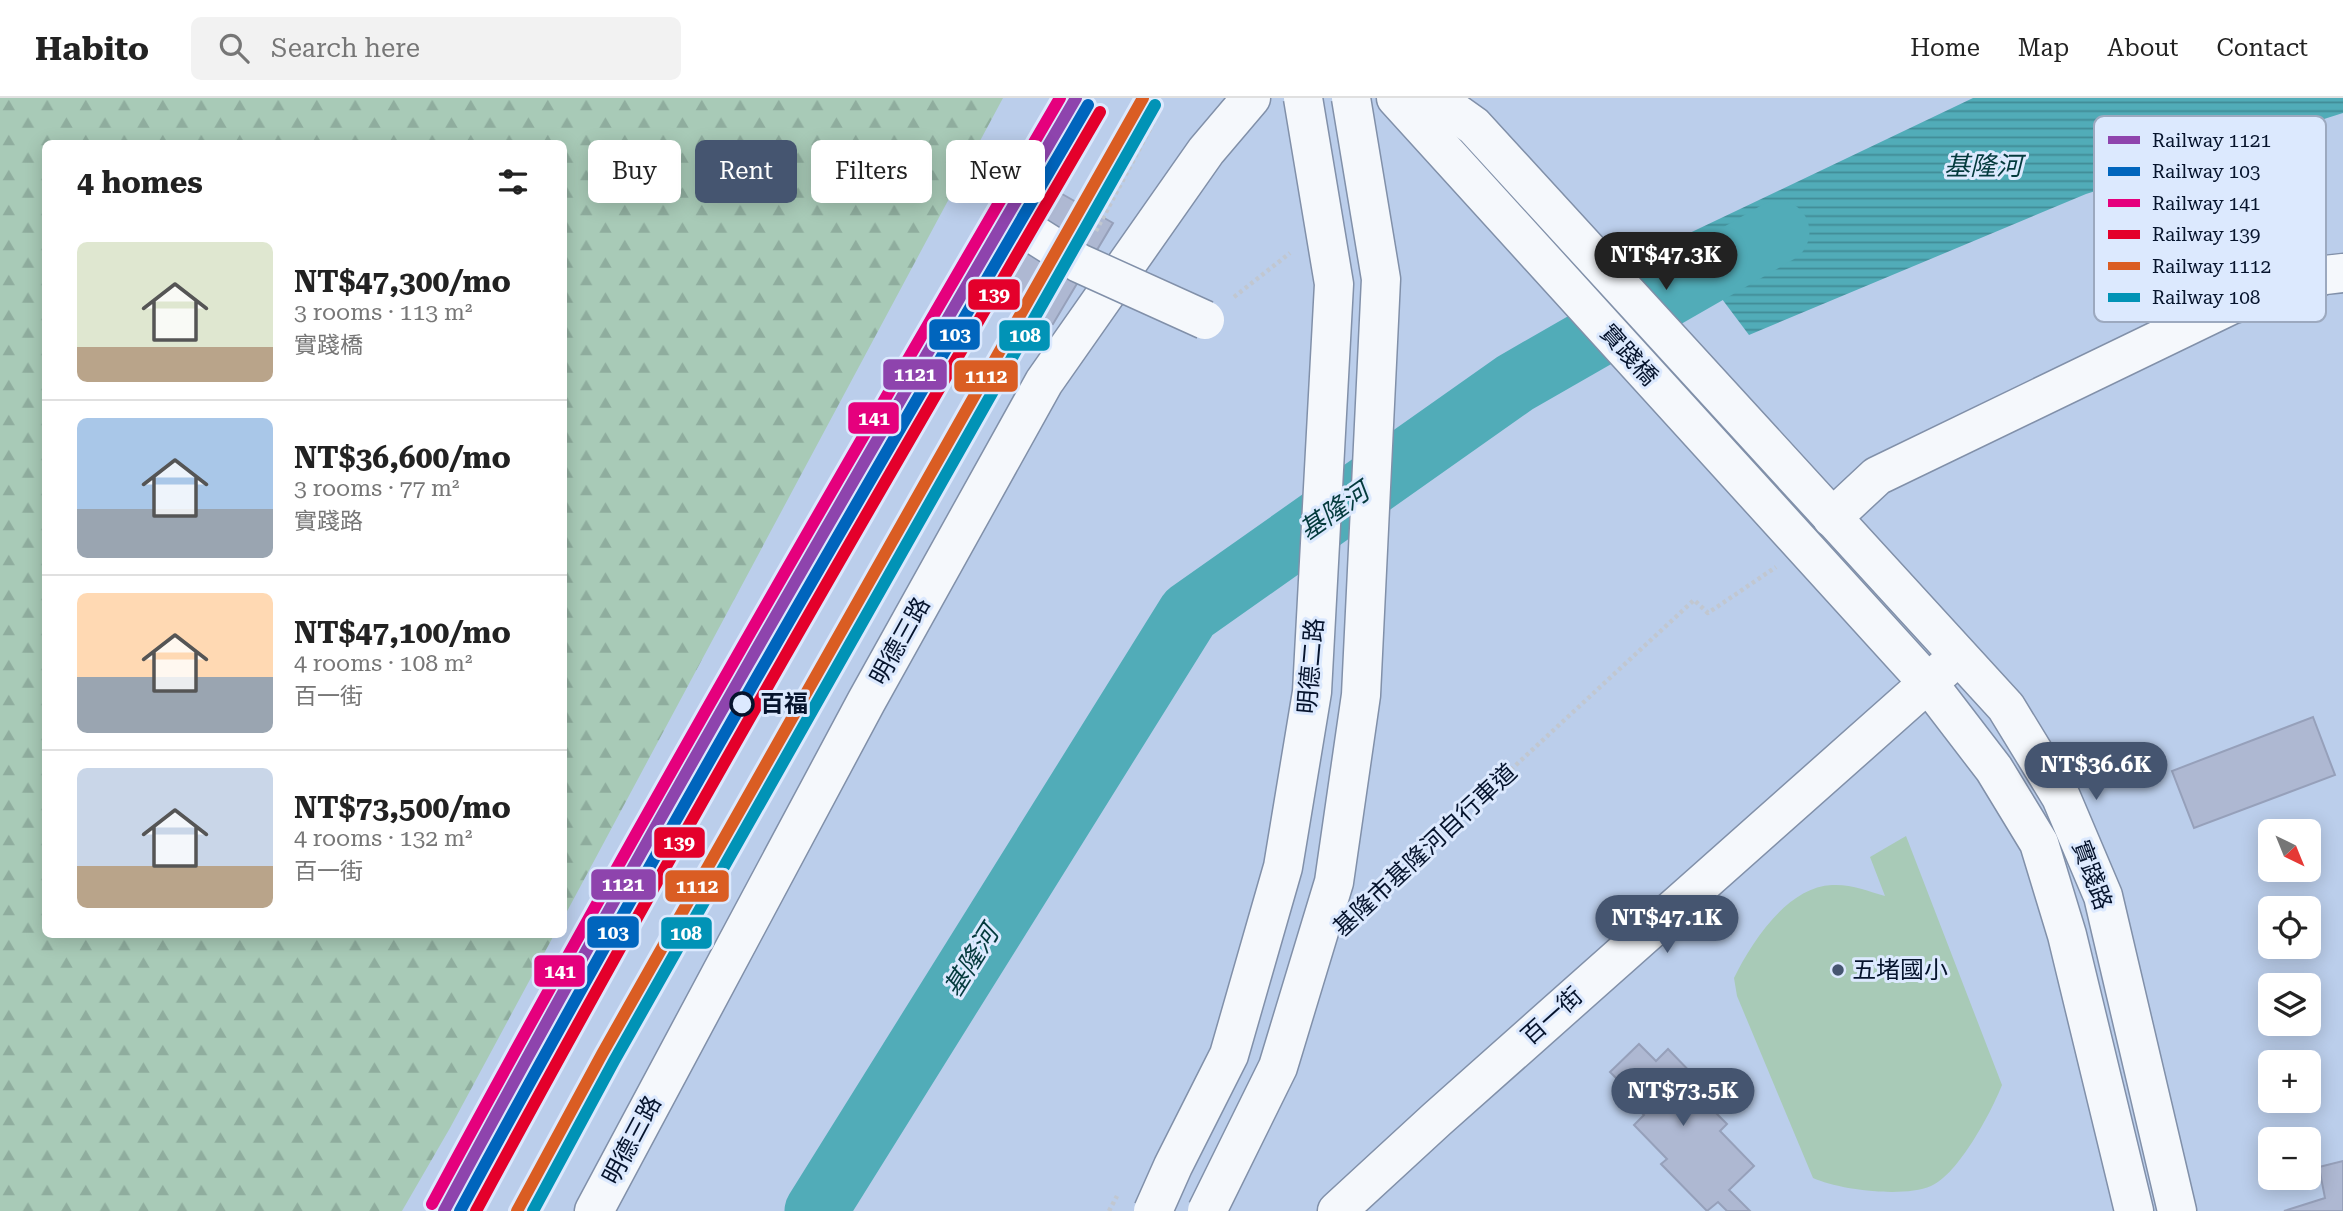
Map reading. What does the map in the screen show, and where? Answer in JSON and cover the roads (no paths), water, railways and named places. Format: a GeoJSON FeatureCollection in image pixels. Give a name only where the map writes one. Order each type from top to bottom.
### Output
{"type":"FeatureCollection","features":[{"type":"Feature","properties":{"kind":"street","name":"明德三路"},"geometry":{"type":"LineString","coordinates":[[594,1211],[866,702],[1044,382],[1206,151],[1251,98]]}},
{"type":"Feature","properties":{"kind":"street","name":"明德二路"},"geometry":{"type":"LineString","coordinates":[[1153,1211],[1228,1055],[1283,867],[1312,692],[1334,284],[1303,98]]}},
{"type":"Feature","properties":{"kind":"street","name":"明德二路"},"geometry":{"type":"LineString","coordinates":[[1207,1211],[1278,1067],[1334,883],[1361,695],[1381,279],[1351,98]]}},
{"type":"Feature","properties":{"kind":"street","name":"實踐橋"},"geometry":{"type":"LineString","coordinates":[[1396,98],[1784,526]]}},
{"type":"Feature","properties":{"kind":"street","name":"實踐橋"},"geometry":{"type":"LineString","coordinates":[[1435,98],[1474,126],[1823,508]]}},
{"type":"Feature","properties":{"kind":"street"},"geometry":{"type":"LineString","coordinates":[[1019,225],[1079,263],[1205,320]]}},
{"type":"Feature","properties":{"kind":"street"},"geometry":{"type":"LineString","coordinates":[[1823,508],[1877,477],[2196,322]]}},
{"type":"Feature","properties":{"kind":"street","name":"實踐路"},"geometry":{"type":"LineString","coordinates":[[1823,508],[2006,707],[2062,797],[2102,896],[2177,1211]]}},
{"type":"Feature","properties":{"kind":"street","name":"實踐路"},"geometry":{"type":"LineString","coordinates":[[1784,526],[1928,683],[1994,769],[2039,844],[2067,935],[2134,1211]]}},
{"type":"Feature","properties":{"kind":"street","name":"百一街"},"geometry":{"type":"LineString","coordinates":[[1336,1211],[1957,655]]}},
{"type":"Feature","properties":{"kind":"water","name":"基隆河"},"geometry":{"type":"Polygon","coordinates":[[[1973,98],[2343,98],[2343,113],[2326,118],[2326,116],[2094,116],[2094,191],[1749,335],[1677,239],[1973,98]]]}},
{"type":"Feature","properties":{"kind":"waterway","name":"基隆河"},"geometry":{"type":"LineString","coordinates":[[816,1211],[1189,613],[1515,383],[1778,232]]}},
{"type":"Feature","properties":{"kind":"rail line","name":"141"},"geometry":{"type":"LineString","coordinates":[[432,1204],[663,787],[1060,98]]}},
{"type":"Feature","properties":{"kind":"rail line","name":"1121"},"geometry":{"type":"LineString","coordinates":[[444,1211],[676,791],[1076,98]]}},
{"type":"Feature","properties":{"kind":"rail line","name":"1112"},"geometry":{"type":"LineString","coordinates":[[517,1211],[602,1054],[1143,98]]}},
{"type":"Feature","properties":{"kind":"rail line","name":"103"},"geometry":{"type":"LineString","coordinates":[[460,1211],[691,794],[1088,105]]}},
{"type":"Feature","properties":{"kind":"rail line","name":"108"},"geometry":{"type":"LineString","coordinates":[[533,1211],[614,1061],[1155,105]]}},
{"type":"Feature","properties":{"kind":"rail line","name":"139"},"geometry":{"type":"LineString","coordinates":[[476,1211],[705,796],[1100,112]]}},
{"type":"Feature","properties":{"kind":"place","name":"百福"},"geometry":{"type":"Point","coordinates":[742,704]}},
{"type":"Feature","properties":{"kind":"place","name":"五堵國小"},"geometry":{"type":"Point","coordinates":[1838,970]}}]}
